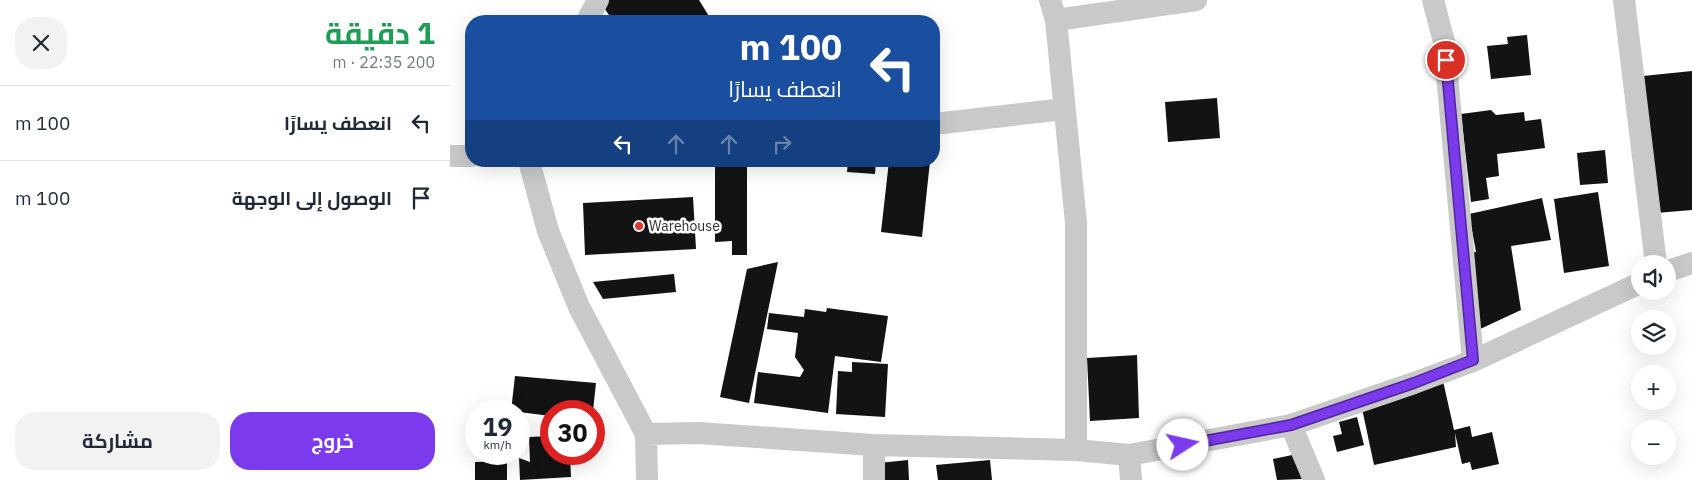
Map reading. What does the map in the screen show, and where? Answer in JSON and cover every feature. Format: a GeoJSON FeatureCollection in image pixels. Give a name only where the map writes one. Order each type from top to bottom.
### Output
{"type":"FeatureCollection","features":[{"type":"Feature","properties":{"kind":"street"},"geometry":{"type":"LineString","coordinates":[[590,15],[598,0]]}},
{"type":"Feature","properties":{"kind":"street"},"geometry":{"type":"LineString","coordinates":[[1076,450],[1076,223],[1053,10],[1196,0]]}},
{"type":"Feature","properties":{"kind":"street"},"geometry":{"type":"LineString","coordinates":[[1433,0],[1444,42],[1473,360]]}},
{"type":"Feature","properties":{"kind":"street"},"geometry":{"type":"LineString","coordinates":[[1624,0],[1655,255]]}},
{"type":"Feature","properties":{"kind":"street"},"geometry":{"type":"LineString","coordinates":[[940,123],[1064,110]]}},
{"type":"Feature","properties":{"kind":"street"},"geometry":{"type":"LineString","coordinates":[[450,156],[465,156]]}},
{"type":"Feature","properties":{"kind":"street"},"geometry":{"type":"LineString","coordinates":[[531,167],[548,231],[579,307],[646,434],[647,480]]}},
{"type":"Feature","properties":{"kind":"street"},"geometry":{"type":"LineString","coordinates":[[1676,268],[1692,263]]}},
{"type":"Feature","properties":{"kind":"street"},"geometry":{"type":"LineString","coordinates":[[646,434],[698,433],[874,445],[1076,450],[1129,455],[1291,425],[1414,383],[1473,360],[1631,287]]}},
{"type":"Feature","properties":{"kind":"street"},"geometry":{"type":"LineString","coordinates":[[1291,425],[1314,480]]}},
{"type":"Feature","properties":{"kind":"street"},"geometry":{"type":"LineString","coordinates":[[874,445],[874,480]]}},
{"type":"Feature","properties":{"kind":"street"},"geometry":{"type":"LineString","coordinates":[[1129,455],[1131,480]]}},
{"type":"Feature","properties":{"kind":"building"},"geometry":{"type":"Polygon","coordinates":[[[599,0],[699,0],[708,15],[609,15],[599,0]]]}},
{"type":"Feature","properties":{"kind":"building"},"geometry":{"type":"Polygon","coordinates":[[[1527,35],[1531,75],[1491,79],[1487,46],[1508,44],[1507,37],[1527,35]]]}},
{"type":"Feature","properties":{"kind":"building"},"geometry":{"type":"Polygon","coordinates":[[[1692,71],[1692,210],[1656,213],[1643,76],[1692,71]]]}},
{"type":"Feature","properties":{"kind":"building"},"geometry":{"type":"Polygon","coordinates":[[[1217,98],[1220,138],[1168,142],[1165,102],[1217,98]]]}},
{"type":"Feature","properties":{"kind":"building"},"geometry":{"type":"Polygon","coordinates":[[[1491,110],[1496,115],[1524,112],[1525,121],[1541,119],[1545,148],[1497,154],[1499,176],[1486,178],[1489,199],[1471,202],[1461,114],[1491,110]]]}},
{"type":"Feature","properties":{"kind":"building"},"geometry":{"type":"Polygon","coordinates":[[[1605,150],[1608,183],[1580,185],[1577,153],[1605,150]]]}},
{"type":"Feature","properties":{"kind":"building","name":"Warehouse"},"geometry":{"type":"Polygon","coordinates":[[[715,167],[747,167],[747,255],[732,255],[732,241],[715,242],[715,167]]]}},
{"type":"Feature","properties":{"kind":"building"},"geometry":{"type":"Polygon","coordinates":[[[847,167],[876,167],[875,174],[847,172],[847,167]]]}},
{"type":"Feature","properties":{"kind":"building"},"geometry":{"type":"Polygon","coordinates":[[[888,167],[929,167],[922,237],[881,232],[888,167]]]}},
{"type":"Feature","properties":{"kind":"building"},"geometry":{"type":"Polygon","coordinates":[[[1598,192],[1609,266],[1564,273],[1554,199],[1598,192]]]}},
{"type":"Feature","properties":{"kind":"building","name":"Warehouse"},"geometry":{"type":"Polygon","coordinates":[[[693,197],[696,249],[585,255],[583,203],[693,197]]]}},
{"type":"Feature","properties":{"kind":"building"},"geometry":{"type":"Polygon","coordinates":[[[1542,198],[1551,240],[1511,246],[1521,310],[1478,330],[1467,253],[1476,252],[1469,214],[1542,198]]]}},
{"type":"Feature","properties":{"kind":"building"},"geometry":{"type":"Polygon","coordinates":[[[778,262],[749,403],[720,397],[747,269],[778,262]]]}},
{"type":"Feature","properties":{"kind":"building"},"geometry":{"type":"Polygon","coordinates":[[[674,274],[676,292],[603,299],[593,282],[674,274]]]}},
{"type":"Feature","properties":{"kind":"building"},"geometry":{"type":"Polygon","coordinates":[[[827,308],[888,316],[881,362],[835,356],[828,413],[754,403],[758,372],[800,377],[804,370],[795,357],[798,333],[767,329],[769,313],[804,317],[805,309],[826,312],[827,308]]]}},
{"type":"Feature","properties":{"kind":"building"},"geometry":{"type":"Polygon","coordinates":[[[1137,355],[1139,418],[1090,421],[1087,358],[1137,355]]]}},
{"type":"Feature","properties":{"kind":"building"},"geometry":{"type":"Polygon","coordinates":[[[852,362],[888,364],[885,417],[836,414],[838,371],[852,372],[852,362]]]}},
{"type":"Feature","properties":{"kind":"building"},"geometry":{"type":"Polygon","coordinates":[[[515,376],[596,383],[594,400],[540,400],[540,415],[530,413],[530,400],[512,400],[515,376]]]}},
{"type":"Feature","properties":{"kind":"building"},"geometry":{"type":"Polygon","coordinates":[[[1443,381],[1454,430],[1470,426],[1472,437],[1492,432],[1499,464],[1472,470],[1470,462],[1462,464],[1455,433],[1456,447],[1374,465],[1360,399],[1443,381]]]}},
{"type":"Feature","properties":{"kind":"building"},"geometry":{"type":"Polygon","coordinates":[[[1357,417],[1364,445],[1337,452],[1333,436],[1342,434],[1339,422],[1357,417]]]}},
{"type":"Feature","properties":{"kind":"building"},"geometry":{"type":"Polygon","coordinates":[[[540,436],[540,465],[570,465],[571,477],[520,480],[519,465],[530,465],[530,437],[540,436]]]}},
{"type":"Feature","properties":{"kind":"building"},"geometry":{"type":"Polygon","coordinates":[[[1297,454],[1302,479],[1277,480],[1273,459],[1297,454]]]}},
{"type":"Feature","properties":{"kind":"building"},"geometry":{"type":"Polygon","coordinates":[[[908,460],[909,480],[881,480],[879,463],[908,460]]]}},
{"type":"Feature","properties":{"kind":"building"},"geometry":{"type":"Polygon","coordinates":[[[990,460],[992,480],[938,480],[936,465],[990,460]]]}},
{"type":"Feature","properties":{"kind":"building"},"geometry":{"type":"Polygon","coordinates":[[[475,465],[507,465],[507,480],[475,480],[475,465]]]}},
{"type":"Feature","properties":{"kind":"place","name":"Warehouse"},"geometry":{"type":"Point","coordinates":[639,226]}},
{"type":"Feature","properties":{"kind":"route"},"geometry":{"type":"LineString","coordinates":[[1183,445],[1291,425],[1414,383],[1473,360],[1446,60]]}}]}
